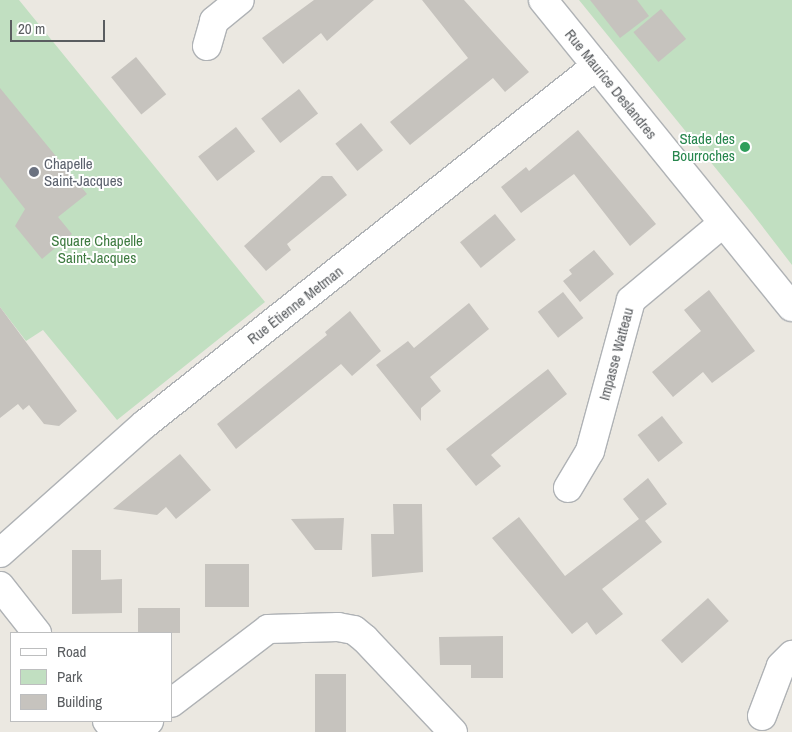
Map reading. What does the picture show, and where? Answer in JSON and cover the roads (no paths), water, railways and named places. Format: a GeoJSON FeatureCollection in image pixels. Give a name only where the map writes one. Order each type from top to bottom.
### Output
{"type":"FeatureCollection","features":[{"type":"Feature","properties":{"kind":"street"},"geometry":{"type":"LineString","coordinates":[[206,46],[214,21],[240,0]]}},
{"type":"Feature","properties":{"kind":"street","name":"Rue Maurice Deslandres"},"geometry":{"type":"LineString","coordinates":[[543,0],[722,224],[792,307]]}},
{"type":"Feature","properties":{"kind":"street","name":"Rue Étienne Metman"},"geometry":{"type":"LineString","coordinates":[[0,553],[145,424],[596,66]]}},
{"type":"Feature","properties":{"kind":"street","name":"Impasse Watteau"},"geometry":{"type":"LineString","coordinates":[[568,488],[590,450],[631,300],[722,224]]}},
{"type":"Feature","properties":{"kind":"street"},"geometry":{"type":"LineString","coordinates":[[0,586],[36,632]]}},
{"type":"Feature","properties":{"kind":"street"},"geometry":{"type":"LineString","coordinates":[[172,702],[268,629],[338,627],[354,630],[365,639],[453,732]]}},
{"type":"Feature","properties":{"kind":"street"},"geometry":{"type":"LineString","coordinates":[[762,716],[781,666],[792,655]]}},
{"type":"Feature","properties":{"kind":"street"},"geometry":{"type":"LineString","coordinates":[[108,722],[116,732]]}},
{"type":"Feature","properties":{"kind":"street"},"geometry":{"type":"LineString","coordinates":[[135,732],[148,722]]}},
{"type":"Feature","properties":{"kind":"place","name":"Stade des Bourroches"},"geometry":{"type":"Point","coordinates":[745,147]}},
{"type":"Feature","properties":{"kind":"place","name":"Chapelle Saint-Jacques"},"geometry":{"type":"Point","coordinates":[34,172]}},
{"type":"Feature","properties":{"kind":"park label","name":"Square Chapelle Saint-Jacques"},"geometry":{"type":"Point","coordinates":[97,248]}}]}
